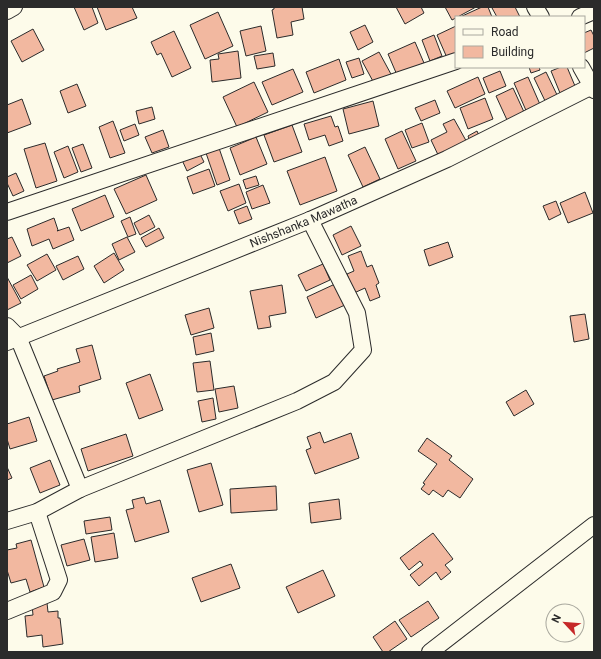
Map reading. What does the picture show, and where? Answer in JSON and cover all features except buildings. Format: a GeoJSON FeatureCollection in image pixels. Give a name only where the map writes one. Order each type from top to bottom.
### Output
{"type":"FeatureCollection","features":[{"type":"Feature","properties":{"kind":"street"},"geometry":{"type":"LineString","coordinates":[[7,12],[14,7]]}},
{"type":"Feature","properties":{"kind":"street"},"geometry":{"type":"LineString","coordinates":[[535,7],[540,16]]}},
{"type":"Feature","properties":{"kind":"street"},"geometry":{"type":"LineString","coordinates":[[582,16],[594,11]]}},
{"type":"Feature","properties":{"kind":"street"},"geometry":{"type":"LineString","coordinates":[[7,212],[455,61]]}},
{"type":"Feature","properties":{"kind":"street"},"geometry":{"type":"LineString","coordinates":[[582,68],[594,87]]}},
{"type":"Feature","properties":{"kind":"street","name":"Nishshanka Mawatha"},"geometry":{"type":"LineString","coordinates":[[11,335],[310,220],[447,159],[594,87]]}},
{"type":"Feature","properties":{"kind":"street"},"geometry":{"type":"LineString","coordinates":[[7,521],[37,512],[80,489],[297,401],[334,382],[362,350],[357,313],[310,220]]}},
{"type":"Feature","properties":{"kind":"street"},"geometry":{"type":"LineString","coordinates":[[11,335],[80,489]]}},
{"type":"Feature","properties":{"kind":"street"},"geometry":{"type":"LineString","coordinates":[[7,611],[53,592],[59,580],[37,512]]}},
{"type":"Feature","properties":{"kind":"street"},"geometry":{"type":"LineString","coordinates":[[430,652],[594,525]]}}]}
